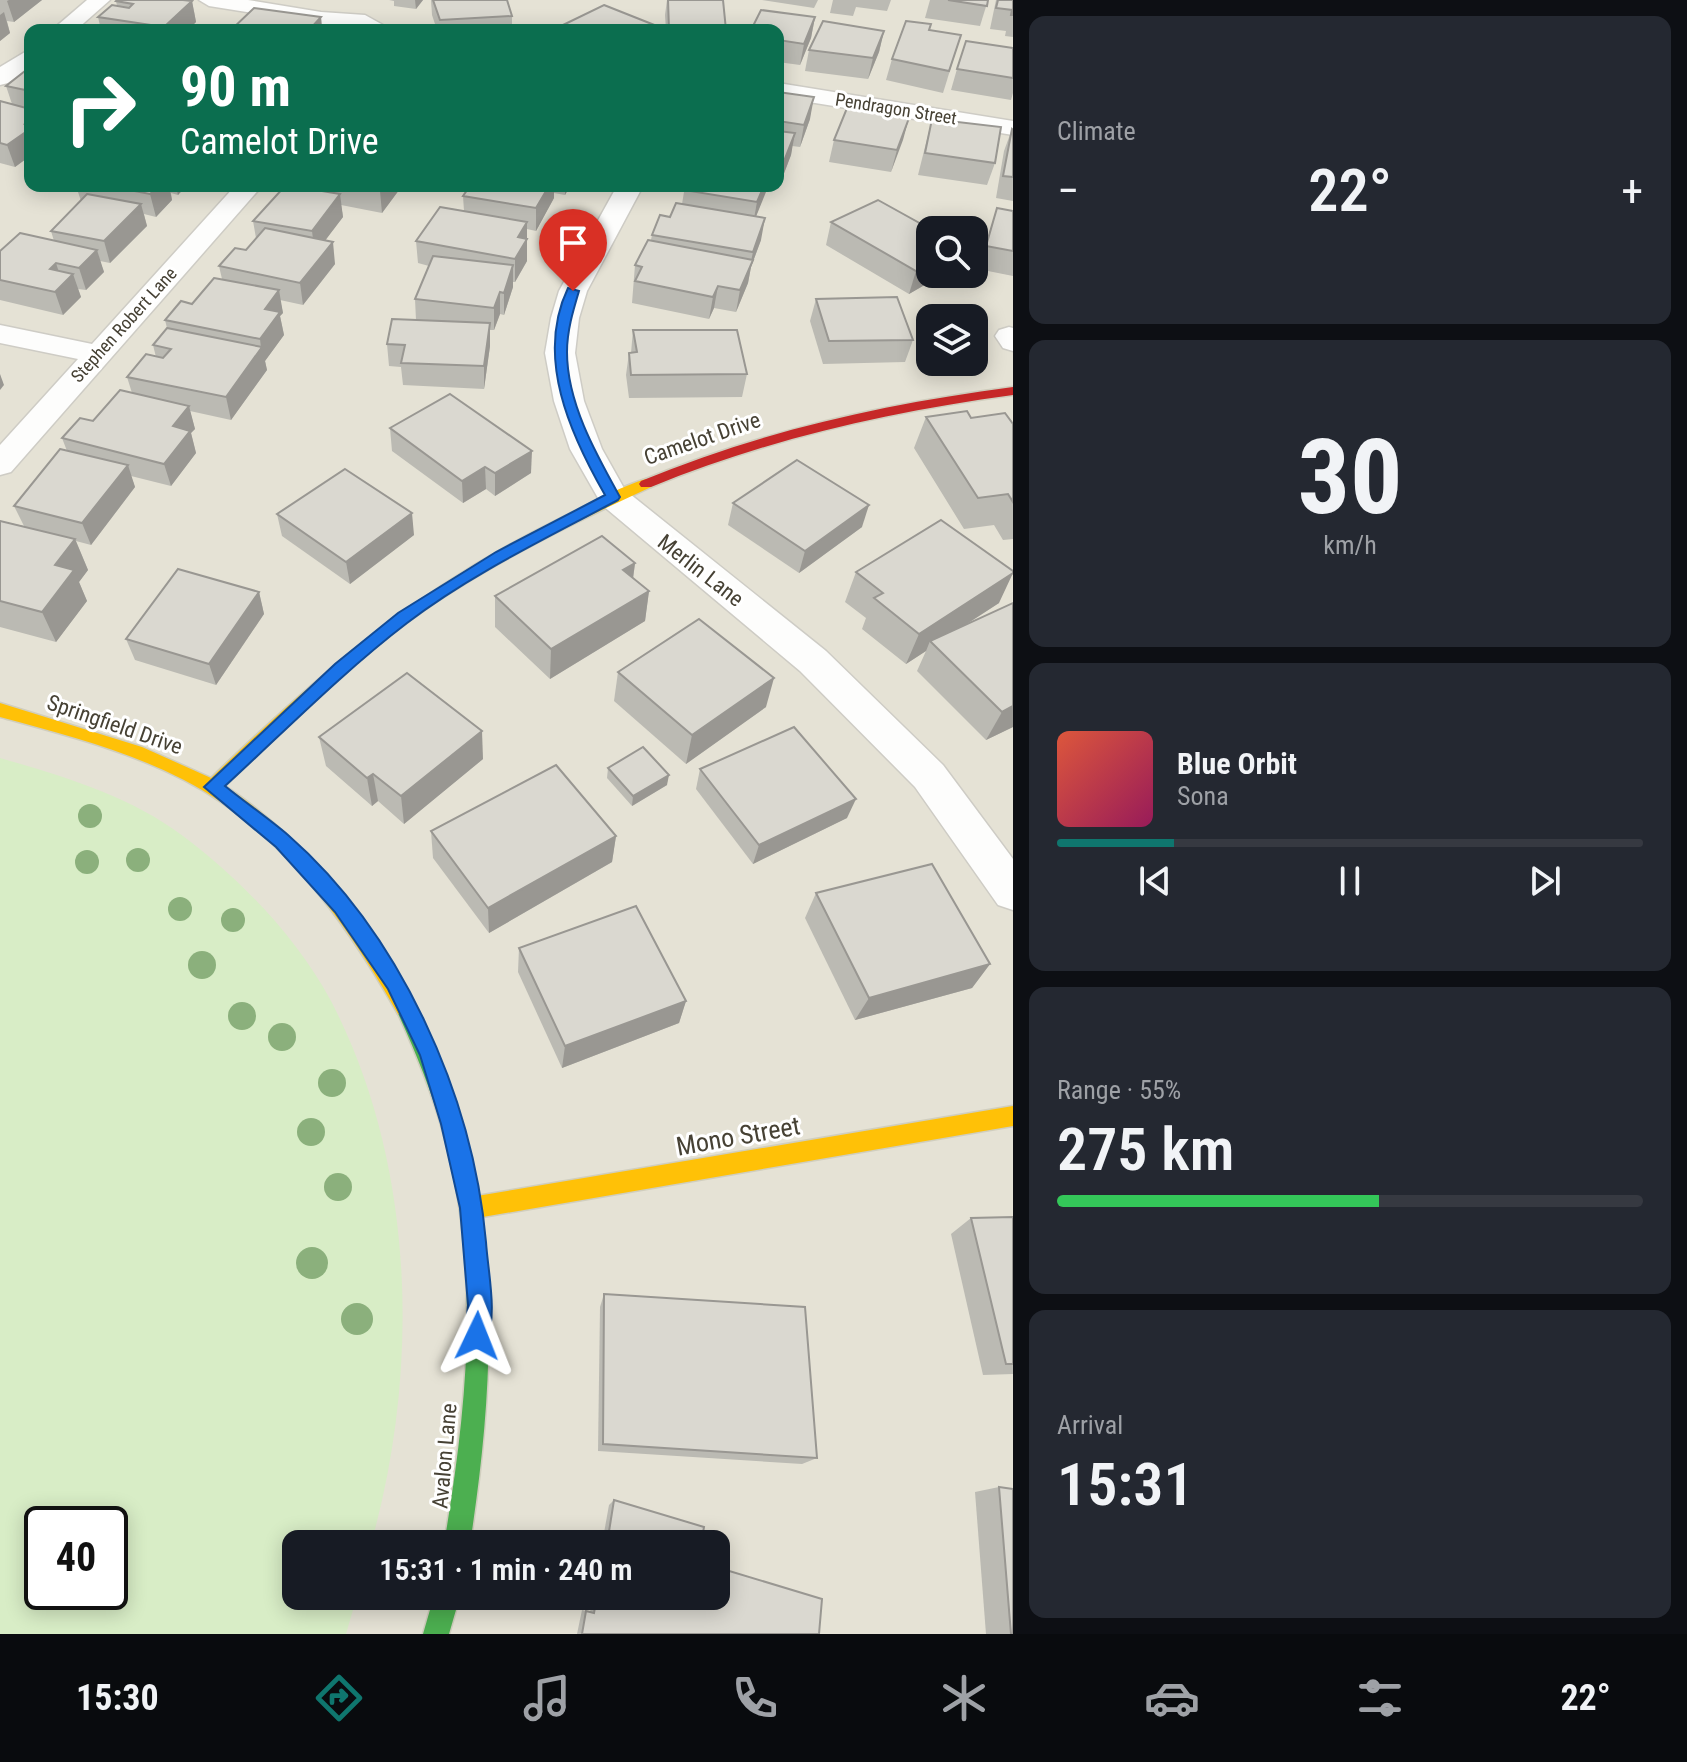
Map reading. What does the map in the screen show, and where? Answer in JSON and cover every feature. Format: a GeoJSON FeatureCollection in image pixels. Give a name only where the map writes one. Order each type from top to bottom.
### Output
{"type":"FeatureCollection","features":[{"type":"Feature","properties":{"kind":"street"},"geometry":{"type":"LineString","coordinates":[[70,24],[100,0]]}},
{"type":"Feature","properties":{"kind":"street"},"geometry":{"type":"LineString","coordinates":[[209,0],[370,24]]}},
{"type":"Feature","properties":{"kind":"street"},"geometry":{"type":"LineString","coordinates":[[0,78],[24,60]]}},
{"type":"Feature","properties":{"kind":"street","name":"Pendragon Street"},"geometry":{"type":"LineString","coordinates":[[784,91],[1013,128]]}},
{"type":"Feature","properties":{"kind":"street","name":"Stephen Robert Lane"},"geometry":{"type":"LineString","coordinates":[[0,465],[244,192]]}},
{"type":"Feature","properties":{"kind":"street","name":"Merlin Lane"},"geometry":{"type":"LineString","coordinates":[[627,192],[573,291],[565,318],[560,353],[569,401],[586,449],[613,497],[813,661],[929,776],[1013,892]]}},
{"type":"Feature","properties":{"kind":"street"},"geometry":{"type":"LineString","coordinates":[[0,334],[97,354]]}},
{"type":"Feature","properties":{"kind":"street","name":"Camelot Drive"},"geometry":{"type":"LineString","coordinates":[[213,787],[341,669],[403,617],[501,555],[613,497],[706,459],[826,423],[902,406],[1013,391]]}},
{"type":"Feature","properties":{"kind":"street","name":"Springfield Drive"},"geometry":{"type":"LineString","coordinates":[[0,710],[99,739],[151,758],[213,787]]}},
{"type":"Feature","properties":{"kind":"street","name":"Avalon Lane"},"geometry":{"type":"LineString","coordinates":[[213,787],[283,842],[342,906],[395,982],[430,1054],[452,1124],[471,1208],[479,1305],[467,1493],[460,1530]]}},
{"type":"Feature","properties":{"kind":"street","name":"Mono Street"},"geometry":{"type":"LineString","coordinates":[[471,1208],[1013,1116]]}},
{"type":"Feature","properties":{"kind":"street"},"geometry":{"type":"LineString","coordinates":[[436,1634],[443,1610]]}},
{"type":"Feature","properties":{"kind":"shaded area"},"geometry":{"type":"Polygon","coordinates":[[[0,0],[1013,0],[1013,1634],[0,1634],[0,0]]]}},
{"type":"Feature","properties":{"kind":"green space"},"geometry":{"type":"Polygon","coordinates":[[[0,758],[118,798],[163,822],[205,853],[266,911],[301,954],[331,1001],[359,1064],[380,1130],[394,1199],[401,1268],[402,1339],[397,1409],[387,1477],[374,1530],[282,1530],[282,1610],[353,1610],[346,1634],[0,1634],[0,758]]]}},
{"type":"Feature","properties":{"kind":"building"},"geometry":{"type":"Polygon","coordinates":[[[433,0],[507,0],[512,16],[440,20],[433,0]]]}},
{"type":"Feature","properties":{"kind":"building"},"geometry":{"type":"Polygon","coordinates":[[[668,0],[723,0],[725,24],[669,24],[668,0]]]}},
{"type":"Feature","properties":{"kind":"building"},"geometry":{"type":"Polygon","coordinates":[[[948,0],[988,0],[987,6],[948,0]]]}},
{"type":"Feature","properties":{"kind":"building"},"geometry":{"type":"Polygon","coordinates":[[[998,0],[1013,0],[1013,15],[1012,10],[996,8],[998,0]]]}},
{"type":"Feature","properties":{"kind":"building"},"geometry":{"type":"Polygon","coordinates":[[[116,1],[192,1],[167,24],[98,17],[112,5],[129,8],[133,4],[116,1]]]}},
{"type":"Feature","properties":{"kind":"building"},"geometry":{"type":"Polygon","coordinates":[[[604,5],[652,24],[565,24],[604,5]]]}},
{"type":"Feature","properties":{"kind":"building"},"geometry":{"type":"Polygon","coordinates":[[[254,8],[321,17],[315,24],[237,24],[254,8]]]}},
{"type":"Feature","properties":{"kind":"building"},"geometry":{"type":"Polygon","coordinates":[[[761,10],[815,17],[804,44],[784,41],[784,24],[754,24],[761,10]]]}},
{"type":"Feature","properties":{"kind":"building"},"geometry":{"type":"Polygon","coordinates":[[[823,21],[884,31],[873,58],[809,50],[823,21]]]}},
{"type":"Feature","properties":{"kind":"building"},"geometry":{"type":"Polygon","coordinates":[[[906,21],[931,24],[929,30],[961,35],[949,71],[892,59],[906,21]]]}},
{"type":"Feature","properties":{"kind":"building"},"geometry":{"type":"Polygon","coordinates":[[[966,41],[1013,48],[1013,78],[957,69],[966,41]]]}},
{"type":"Feature","properties":{"kind":"building"},"geometry":{"type":"Polygon","coordinates":[[[24,72],[24,90],[6,86],[24,72]]]}},
{"type":"Feature","properties":{"kind":"building"},"geometry":{"type":"Polygon","coordinates":[[[784,93],[814,97],[804,125],[784,122],[784,93]]]}},
{"type":"Feature","properties":{"kind":"building"},"geometry":{"type":"Polygon","coordinates":[[[0,101],[24,107],[24,133],[7,145],[0,143],[0,101]]]}},
{"type":"Feature","properties":{"kind":"building"},"geometry":{"type":"Polygon","coordinates":[[[847,108],[909,118],[897,150],[834,140],[847,108]]]}},
{"type":"Feature","properties":{"kind":"building"},"geometry":{"type":"Polygon","coordinates":[[[932,119],[1001,127],[995,163],[925,153],[932,119]]]}},
{"type":"Feature","properties":{"kind":"building"},"geometry":{"type":"Polygon","coordinates":[[[1013,130],[1013,177],[1003,176],[1013,130]]]}},
{"type":"Feature","properties":{"kind":"building"},"geometry":{"type":"Polygon","coordinates":[[[784,132],[795,133],[784,161],[784,132]]]}},
{"type":"Feature","properties":{"kind":"building"},"geometry":{"type":"Polygon","coordinates":[[[280,192],[340,194],[312,231],[253,221],[280,192]]]}},
{"type":"Feature","properties":{"kind":"building"},"geometry":{"type":"Polygon","coordinates":[[[466,192],[545,192],[536,208],[463,196],[466,192]]]}},
{"type":"Feature","properties":{"kind":"building"},"geometry":{"type":"Polygon","coordinates":[[[696,192],[761,192],[757,202],[696,192]]]}},
{"type":"Feature","properties":{"kind":"building"},"geometry":{"type":"Polygon","coordinates":[[[87,194],[141,204],[104,241],[51,231],[87,194]]]}},
{"type":"Feature","properties":{"kind":"building"},"geometry":{"type":"Polygon","coordinates":[[[878,200],[916,221],[916,271],[831,222],[878,200]]]}},
{"type":"Feature","properties":{"kind":"building"},"geometry":{"type":"Polygon","coordinates":[[[676,203],[765,218],[753,252],[652,235],[660,215],[670,217],[676,203]]]}},
{"type":"Feature","properties":{"kind":"building"},"geometry":{"type":"Polygon","coordinates":[[[440,207],[527,222],[518,237],[527,239],[515,259],[416,241],[440,207]]]}},
{"type":"Feature","properties":{"kind":"building"},"geometry":{"type":"Polygon","coordinates":[[[997,208],[1013,211],[1013,251],[988,246],[997,208]]]}},
{"type":"Feature","properties":{"kind":"building"},"geometry":{"type":"Polygon","coordinates":[[[265,228],[333,242],[300,283],[219,266],[235,248],[246,250],[265,228]]]}},
{"type":"Feature","properties":{"kind":"building"},"geometry":{"type":"Polygon","coordinates":[[[20,233],[97,250],[79,268],[56,263],[50,269],[73,274],[55,292],[0,280],[0,251],[20,233]]]}},
{"type":"Feature","properties":{"kind":"building"},"geometry":{"type":"Polygon","coordinates":[[[648,240],[753,260],[740,290],[718,286],[713,297],[635,281],[642,267],[635,265],[648,240]]]}},
{"type":"Feature","properties":{"kind":"building"},"geometry":{"type":"Polygon","coordinates":[[[433,256],[513,265],[504,293],[500,292],[494,308],[415,299],[433,256]]]}},
{"type":"Feature","properties":{"kind":"building"},"geometry":{"type":"Polygon","coordinates":[[[214,278],[279,290],[265,309],[280,312],[260,339],[165,320],[181,301],[192,304],[214,278]]]}},
{"type":"Feature","properties":{"kind":"building"},"geometry":{"type":"Polygon","coordinates":[[[897,297],[913,340],[829,341],[816,299],[897,297]]]}},
{"type":"Feature","properties":{"kind":"building"},"geometry":{"type":"Polygon","coordinates":[[[392,319],[490,323],[484,366],[401,363],[405,345],[387,344],[392,319]]]}},
{"type":"Feature","properties":{"kind":"building"},"geometry":{"type":"Polygon","coordinates":[[[167,328],[262,347],[226,397],[127,377],[146,354],[163,358],[171,349],[153,345],[167,328]]]}},
{"type":"Feature","properties":{"kind":"building"},"geometry":{"type":"Polygon","coordinates":[[[633,330],[737,330],[747,374],[631,375],[629,353],[637,352],[633,330]]]}},
{"type":"Feature","properties":{"kind":"building"},"geometry":{"type":"Polygon","coordinates":[[[120,390],[189,406],[173,426],[190,431],[164,464],[62,438],[80,418],[93,421],[120,390]]]}},
{"type":"Feature","properties":{"kind":"building"},"geometry":{"type":"Polygon","coordinates":[[[450,394],[532,451],[495,473],[485,467],[462,481],[390,428],[450,394]]]}},
{"type":"Feature","properties":{"kind":"building"},"geometry":{"type":"Polygon","coordinates":[[[967,411],[971,418],[1005,413],[1013,424],[1013,502],[1008,494],[978,498],[926,417],[967,411]]]}},
{"type":"Feature","properties":{"kind":"building"},"geometry":{"type":"Polygon","coordinates":[[[60,449],[128,465],[82,523],[14,506],[60,449]]]}},
{"type":"Feature","properties":{"kind":"building"},"geometry":{"type":"Polygon","coordinates":[[[797,460],[869,505],[805,551],[733,503],[797,460]]]}},
{"type":"Feature","properties":{"kind":"building"},"geometry":{"type":"Polygon","coordinates":[[[345,469],[412,513],[346,562],[277,514],[345,469]]]}},
{"type":"Feature","properties":{"kind":"building"},"geometry":{"type":"Polygon","coordinates":[[[941,520],[1013,573],[919,634],[874,598],[883,593],[856,572],[941,520]]]}},
{"type":"Feature","properties":{"kind":"building"},"geometry":{"type":"Polygon","coordinates":[[[0,521],[75,539],[55,565],[74,570],[42,612],[0,601],[0,521]]]}},
{"type":"Feature","properties":{"kind":"building"},"geometry":{"type":"Polygon","coordinates":[[[602,536],[635,563],[623,570],[649,591],[551,649],[495,596],[602,536]]]}},
{"type":"Feature","properties":{"kind":"building"},"geometry":{"type":"Polygon","coordinates":[[[178,569],[259,592],[209,664],[126,639],[178,569]]]}},
{"type":"Feature","properties":{"kind":"building"},"geometry":{"type":"Polygon","coordinates":[[[1013,603],[1013,706],[1002,712],[930,641],[1013,603]]]}},
{"type":"Feature","properties":{"kind":"building"},"geometry":{"type":"Polygon","coordinates":[[[699,619],[774,678],[692,735],[618,672],[699,619]]]}},
{"type":"Feature","properties":{"kind":"building"},"geometry":{"type":"Polygon","coordinates":[[[407,673],[482,731],[401,796],[373,774],[367,778],[319,737],[407,673]]]}},
{"type":"Feature","properties":{"kind":"building"},"geometry":{"type":"Polygon","coordinates":[[[794,727],[856,799],[759,845],[700,769],[794,727]]]}},
{"type":"Feature","properties":{"kind":"building"},"geometry":{"type":"Polygon","coordinates":[[[643,747],[669,775],[633,796],[608,768],[643,747]]]}},
{"type":"Feature","properties":{"kind":"building"},"geometry":{"type":"Polygon","coordinates":[[[556,765],[616,836],[488,908],[431,831],[556,765]]]}},
{"type":"Feature","properties":{"kind":"building"},"geometry":{"type":"Polygon","coordinates":[[[932,864],[990,964],[869,998],[816,893],[932,864]]]}},
{"type":"Feature","properties":{"kind":"building"},"geometry":{"type":"Polygon","coordinates":[[[636,906],[686,1001],[565,1046],[519,948],[636,906]]]}},
{"type":"Feature","properties":{"kind":"building"},"geometry":{"type":"Polygon","coordinates":[[[1013,1217],[1013,1364],[1006,1364],[971,1218],[1013,1217]]]}},
{"type":"Feature","properties":{"kind":"building"},"geometry":{"type":"Polygon","coordinates":[[[604,1294],[805,1307],[817,1458],[603,1444],[604,1294]]]}},
{"type":"Feature","properties":{"kind":"building"},"geometry":{"type":"Polygon","coordinates":[[[999,1487],[1013,1489],[1013,1634],[1011,1634],[999,1487]]]}},
{"type":"Feature","properties":{"kind":"building"},"geometry":{"type":"Polygon","coordinates":[[[614,1500],[704,1527],[703,1530],[609,1530],[614,1500]]]}},
{"type":"Feature","properties":{"kind":"building"},"geometry":{"type":"Polygon","coordinates":[[[730,1571],[822,1599],[819,1634],[582,1634],[586,1611],[594,1613],[595,1610],[730,1610],[730,1571]]]}},
{"type":"Feature","properties":{"kind":"traffic: fast"},"geometry":{"type":"LineString","coordinates":[[405,1007],[434,1070],[455,1135],[469,1202],[476,1270],[478,1339],[475,1408],[459,1530]]}},
{"type":"Feature","properties":{"kind":"traffic: fast"},"geometry":{"type":"LineString","coordinates":[[436,1634],[443,1610]]}},
{"type":"Feature","properties":{"kind":"traffic: slow"},"geometry":{"type":"LineString","coordinates":[[213,787],[327,680],[428,600],[519,545],[646,484]]}},
{"type":"Feature","properties":{"kind":"traffic: slow"},"geometry":{"type":"LineString","coordinates":[[0,710],[109,742],[162,762],[213,787],[243,807],[271,830],[323,884],[368,945],[405,1007]]}},
{"type":"Feature","properties":{"kind":"traffic: slow"},"geometry":{"type":"LineString","coordinates":[[471,1208],[1013,1116]]}},
{"type":"Feature","properties":{"kind":"traffic: jam"},"geometry":{"type":"LineString","coordinates":[[646,484],[735,450],[826,424],[872,413],[1013,391]]}},
{"type":"Feature","properties":{"kind":"route"},"geometry":{"type":"LineString","coordinates":[[477,1336],[479,1305],[471,1208],[452,1124],[430,1054],[395,982],[342,906],[283,842],[213,787],[341,669],[403,617],[501,555],[613,497],[586,449],[569,401],[560,353],[573,291]]}}]}
